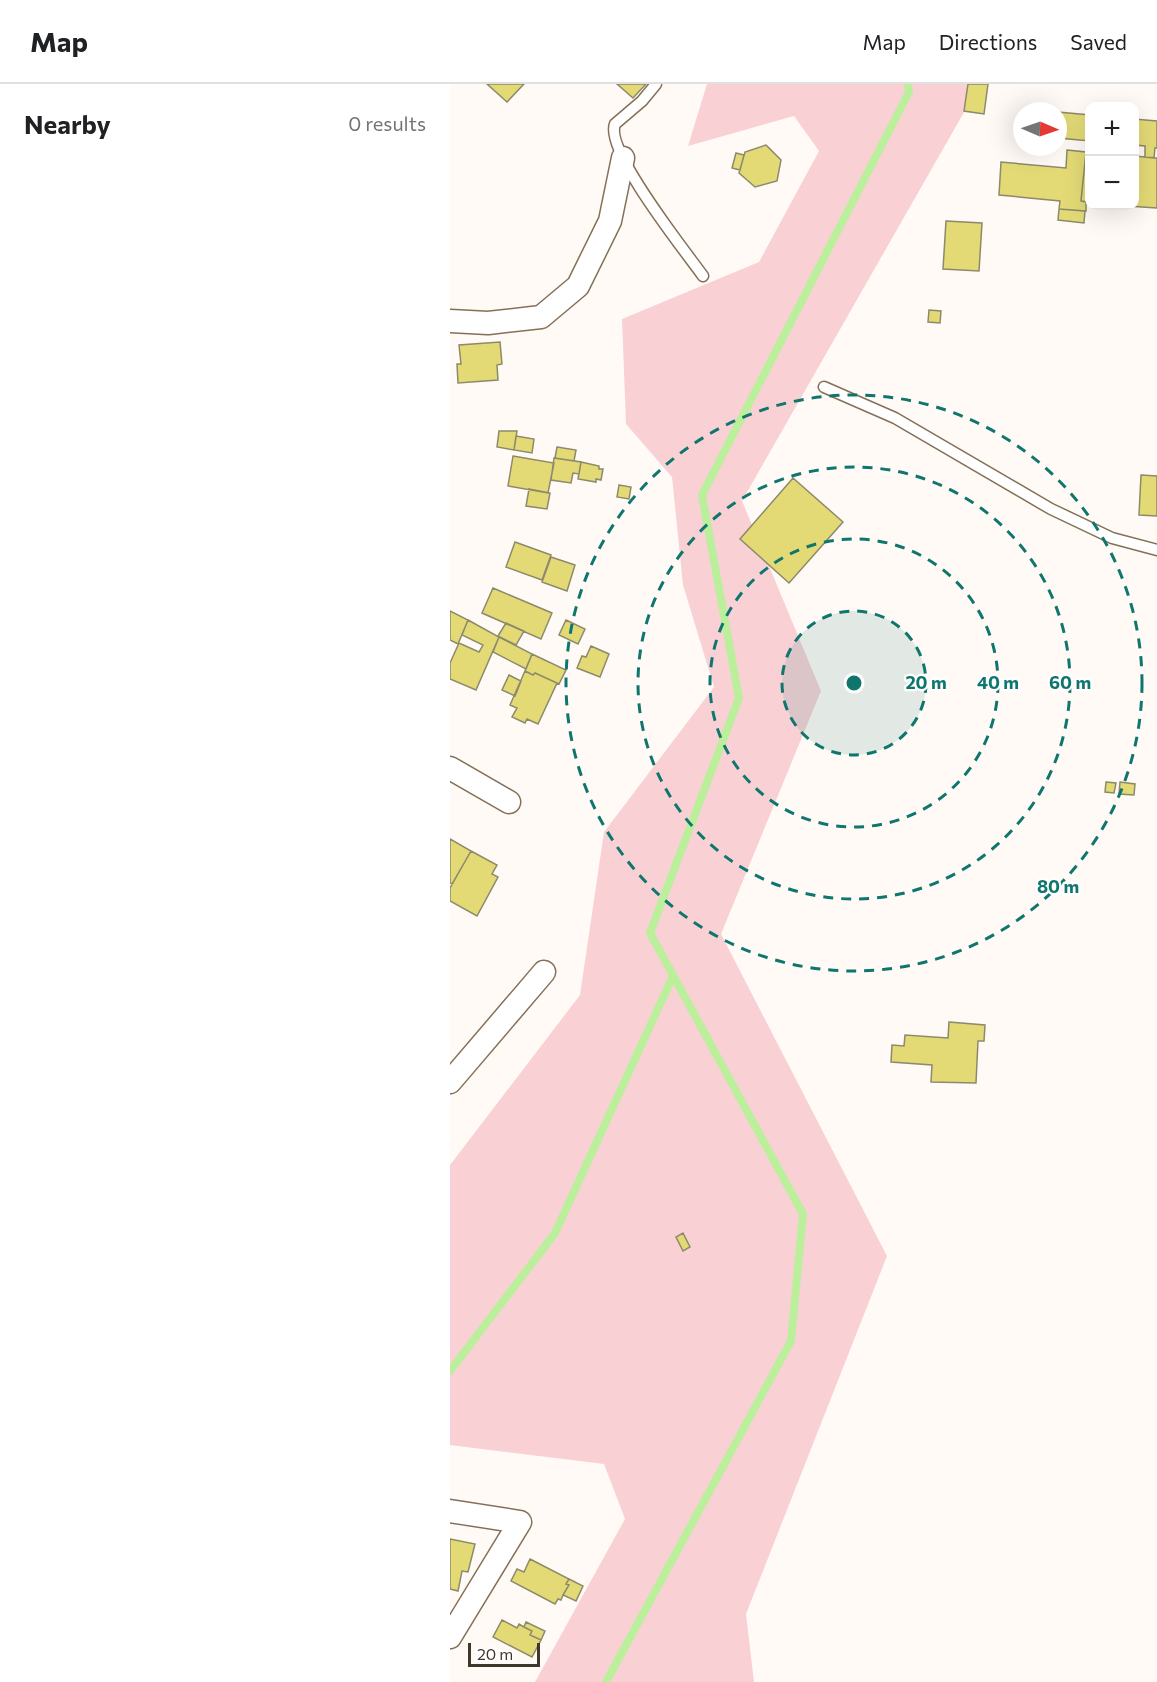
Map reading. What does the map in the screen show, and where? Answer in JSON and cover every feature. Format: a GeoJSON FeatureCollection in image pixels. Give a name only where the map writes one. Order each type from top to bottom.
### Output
{"type":"FeatureCollection","features":[{"type":"Feature","properties":{"kind":"street"},"geometry":{"type":"LineString","coordinates":[[450,321],[488,323],[541,317],[578,286],[610,221],[623,158]]}},
{"type":"Feature","properties":{"kind":"street"},"geometry":{"type":"LineString","coordinates":[[450,768],[509,802]]}},
{"type":"Feature","properties":{"kind":"street"},"geometry":{"type":"LineString","coordinates":[[450,1082],[544,972]]}},
{"type":"Feature","properties":{"kind":"street"},"geometry":{"type":"LineString","coordinates":[[450,1510],[520,1521],[450,1637]]}},
{"type":"Feature","properties":{"kind":"lane"},"geometry":{"type":"LineString","coordinates":[[656,84],[642,101],[615,124],[613,129],[623,158],[643,193],[704,276]]}},
{"type":"Feature","properties":{"kind":"lane"},"geometry":{"type":"LineString","coordinates":[[824,387],[895,418],[1051,509],[1112,538],[1157,550]]}},
{"type":"Feature","properties":{"kind":"shaded area"},"geometry":{"type":"Polygon","coordinates":[[[707,84],[967,84],[967,107],[742,501],[821,691],[721,934],[887,1256],[746,1614],[754,1682],[535,1682],[625,1519],[604,1464],[450,1445],[450,1165],[580,995],[604,832],[714,687],[683,585],[672,477],[626,424],[622,319],[759,262],[819,151],[794,116],[688,146],[707,84]]]}},
{"type":"Feature","properties":{"kind":"building"},"geometry":{"type":"Polygon","coordinates":[[[487,84],[524,84],[507,102],[487,84]]]}},
{"type":"Feature","properties":{"kind":"building"},"geometry":{"type":"Polygon","coordinates":[[[617,84],[646,84],[633,98],[617,84]]]}},
{"type":"Feature","properties":{"kind":"building"},"geometry":{"type":"Polygon","coordinates":[[[968,84],[988,84],[984,114],[964,111],[968,84]]]}},
{"type":"Feature","properties":{"kind":"building"},"geometry":{"type":"Polygon","coordinates":[[[1067,113],[1085,115],[1085,141],[1067,139],[1067,113]]]}},
{"type":"Feature","properties":{"kind":"building"},"geometry":{"type":"Polygon","coordinates":[[[1139,119],[1157,121],[1157,148],[1155,148],[1154,158],[1145,157],[1145,146],[1139,145],[1139,119]]]}},
{"type":"Feature","properties":{"kind":"building"},"geometry":{"type":"Polygon","coordinates":[[[766,145],[781,160],[777,181],[755,187],[739,173],[745,152],[766,145]]]}},
{"type":"Feature","properties":{"kind":"building"},"geometry":{"type":"Polygon","coordinates":[[[1067,150],[1085,152],[1081,201],[1085,202],[1086,211],[1059,209],[1060,201],[999,195],[1001,162],[1066,168],[1067,150]]]}},
{"type":"Feature","properties":{"kind":"building"},"geometry":{"type":"Polygon","coordinates":[[[736,153],[744,155],[740,170],[732,168],[736,153]]]}},
{"type":"Feature","properties":{"kind":"building"},"geometry":{"type":"Polygon","coordinates":[[[1139,156],[1157,158],[1157,208],[1139,207],[1139,156]]]}},
{"type":"Feature","properties":{"kind":"building"},"geometry":{"type":"Polygon","coordinates":[[[1085,162],[1085,201],[1081,201],[1085,162]]]}},
{"type":"Feature","properties":{"kind":"building"},"geometry":{"type":"Polygon","coordinates":[[[1059,209],[1085,211],[1084,223],[1058,220],[1059,209]]]}},
{"type":"Feature","properties":{"kind":"building"},"geometry":{"type":"Polygon","coordinates":[[[946,221],[982,223],[979,271],[943,269],[946,221]]]}},
{"type":"Feature","properties":{"kind":"building"},"geometry":{"type":"Polygon","coordinates":[[[929,310],[941,311],[940,323],[928,322],[929,310]]]}},
{"type":"Feature","properties":{"kind":"building"},"geometry":{"type":"Polygon","coordinates":[[[500,342],[502,364],[497,365],[498,380],[458,383],[457,364],[461,364],[459,345],[500,342]]]}},
{"type":"Feature","properties":{"kind":"building"},"geometry":{"type":"Polygon","coordinates":[[[499,431],[517,431],[514,450],[497,447],[499,431]]]}},
{"type":"Feature","properties":{"kind":"building"},"geometry":{"type":"Polygon","coordinates":[[[516,436],[534,439],[532,453],[514,450],[516,436]]]}},
{"type":"Feature","properties":{"kind":"building"},"geometry":{"type":"Polygon","coordinates":[[[557,447],[576,450],[574,461],[555,458],[557,447]]]}},
{"type":"Feature","properties":{"kind":"building"},"geometry":{"type":"Polygon","coordinates":[[[513,456],[554,463],[548,493],[508,486],[513,456]]]}},
{"type":"Feature","properties":{"kind":"building"},"geometry":{"type":"Polygon","coordinates":[[[554,458],[581,462],[579,474],[573,473],[571,483],[551,480],[554,458]]]}},
{"type":"Feature","properties":{"kind":"building"},"geometry":{"type":"Polygon","coordinates":[[[581,462],[603,469],[601,480],[596,479],[596,482],[578,479],[581,462]]]}},
{"type":"Feature","properties":{"kind":"building"},"geometry":{"type":"Polygon","coordinates":[[[1141,475],[1157,476],[1157,516],[1139,515],[1141,475]]]}},
{"type":"Feature","properties":{"kind":"building"},"geometry":{"type":"Polygon","coordinates":[[[793,478],[843,522],[789,583],[740,539],[793,478]]]}},
{"type":"Feature","properties":{"kind":"building"},"geometry":{"type":"Polygon","coordinates":[[[619,485],[631,487],[629,499],[617,497],[619,485]]]}},
{"type":"Feature","properties":{"kind":"building"},"geometry":{"type":"Polygon","coordinates":[[[529,489],[550,493],[547,509],[526,506],[529,489]]]}},
{"type":"Feature","properties":{"kind":"building"},"geometry":{"type":"Polygon","coordinates":[[[515,542],[551,555],[542,580],[506,567],[515,542]]]}},
{"type":"Feature","properties":{"kind":"building"},"geometry":{"type":"Polygon","coordinates":[[[551,557],[575,565],[567,591],[542,582],[551,557]]]}},
{"type":"Feature","properties":{"kind":"building"},"geometry":{"type":"Polygon","coordinates":[[[493,588],[552,613],[541,639],[482,613],[493,588]]]}},
{"type":"Feature","properties":{"kind":"building"},"geometry":{"type":"Polygon","coordinates":[[[450,611],[468,620],[458,644],[450,640],[450,611]]]}},
{"type":"Feature","properties":{"kind":"building"},"geometry":{"type":"Polygon","coordinates":[[[468,620],[499,637],[476,690],[450,679],[450,663],[459,643],[479,652],[483,645],[462,635],[468,620]]]}},
{"type":"Feature","properties":{"kind":"building"},"geometry":{"type":"Polygon","coordinates":[[[566,620],[585,629],[578,644],[559,635],[566,620]]]}},
{"type":"Feature","properties":{"kind":"building"},"geometry":{"type":"Polygon","coordinates":[[[506,623],[524,631],[516,645],[498,636],[506,623]]]}},
{"type":"Feature","properties":{"kind":"building"},"geometry":{"type":"Polygon","coordinates":[[[499,637],[532,654],[526,669],[493,652],[499,637]]]}},
{"type":"Feature","properties":{"kind":"building"},"geometry":{"type":"Polygon","coordinates":[[[591,646],[609,654],[600,677],[577,668],[582,656],[586,657],[591,646]]]}},
{"type":"Feature","properties":{"kind":"building"},"geometry":{"type":"Polygon","coordinates":[[[532,654],[566,670],[559,684],[525,671],[532,654]]]}},
{"type":"Feature","properties":{"kind":"building"},"geometry":{"type":"Polygon","coordinates":[[[525,671],[557,683],[538,724],[527,719],[525,723],[512,717],[517,708],[510,705],[525,671]]]}},
{"type":"Feature","properties":{"kind":"building"},"geometry":{"type":"Polygon","coordinates":[[[509,675],[521,681],[515,696],[502,690],[509,675]]]}},
{"type":"Feature","properties":{"kind":"building"},"geometry":{"type":"Polygon","coordinates":[[[1106,782],[1116,783],[1114,793],[1105,792],[1106,782]]]}},
{"type":"Feature","properties":{"kind":"building"},"geometry":{"type":"Polygon","coordinates":[[[1120,782],[1135,784],[1134,795],[1119,794],[1120,782]]]}},
{"type":"Feature","properties":{"kind":"building"},"geometry":{"type":"Polygon","coordinates":[[[450,839],[471,851],[452,884],[450,883],[450,839]]]}},
{"type":"Feature","properties":{"kind":"building"},"geometry":{"type":"Polygon","coordinates":[[[471,851],[497,865],[492,874],[498,877],[477,916],[450,901],[450,888],[471,851]]]}},
{"type":"Feature","properties":{"kind":"building"},"geometry":{"type":"Polygon","coordinates":[[[949,1022],[985,1025],[984,1041],[978,1041],[976,1083],[931,1082],[932,1065],[891,1062],[892,1045],[904,1046],[905,1035],[948,1038],[949,1022]]]}},
{"type":"Feature","properties":{"kind":"building"},"geometry":{"type":"Polygon","coordinates":[[[683,1233],[690,1247],[683,1251],[676,1237],[683,1233]]]}},
{"type":"Feature","properties":{"kind":"building"},"geometry":{"type":"Polygon","coordinates":[[[450,1539],[475,1544],[468,1572],[462,1571],[458,1591],[450,1589],[450,1539]]]}},
{"type":"Feature","properties":{"kind":"building"},"geometry":{"type":"Polygon","coordinates":[[[530,1559],[569,1579],[566,1584],[569,1585],[561,1600],[558,1599],[555,1604],[511,1581],[517,1569],[524,1572],[530,1559]]]}},
{"type":"Feature","properties":{"kind":"building"},"geometry":{"type":"Polygon","coordinates":[[[569,1579],[583,1586],[576,1601],[563,1595],[569,1585],[566,1584],[569,1579]]]}},
{"type":"Feature","properties":{"kind":"building"},"geometry":{"type":"Polygon","coordinates":[[[502,1620],[517,1628],[519,1624],[532,1631],[530,1635],[541,1640],[532,1657],[493,1637],[502,1620]]]}},
{"type":"Feature","properties":{"kind":"building"},"geometry":{"type":"Polygon","coordinates":[[[526,1622],[545,1631],[541,1640],[530,1635],[532,1631],[524,1627],[526,1622]]]}},
{"type":"Feature","properties":{"kind":"waterway"},"geometry":{"type":"LineString","coordinates":[[606,1682],[791,1341],[803,1214],[650,933],[739,698],[702,495],[909,92],[908,84]]}},
{"type":"Feature","properties":{"kind":"waterway"},"geometry":{"type":"LineString","coordinates":[[450,1371],[555,1233],[673,976]]}}]}
